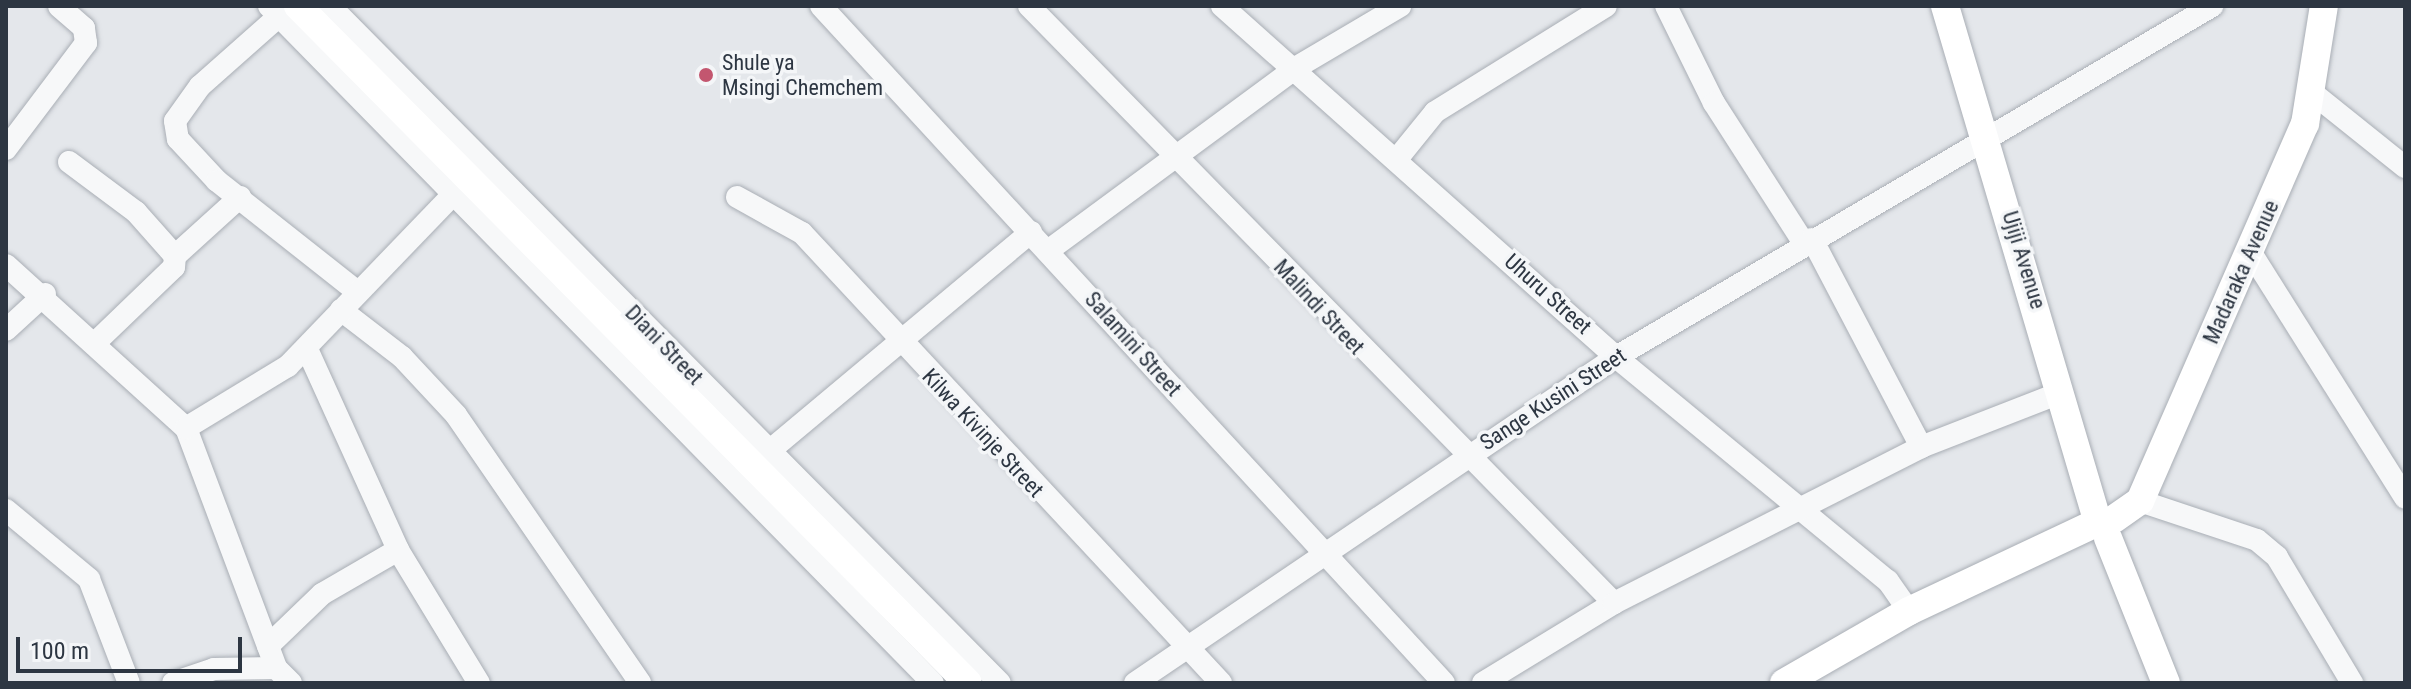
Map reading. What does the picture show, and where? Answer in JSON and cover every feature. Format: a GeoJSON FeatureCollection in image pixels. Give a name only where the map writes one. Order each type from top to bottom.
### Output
{"type":"FeatureCollection","features":[{"type":"Feature","properties":{"kind":"main road","name":"Ujiji Avenue"},"geometry":{"type":"LineString","coordinates":[[1945,6],[2103,525],[2166,683]]}},
{"type":"Feature","properties":{"kind":"main road","name":"Madaraka Avenue"},"geometry":{"type":"LineString","coordinates":[[2140,501],[2251,253],[2315,95],[2324,6]]}},
{"type":"Feature","properties":{"kind":"main road"},"geometry":{"type":"LineString","coordinates":[[281,10],[459,188],[968,683]]}},
{"type":"Feature","properties":{"kind":"main road"},"geometry":{"type":"LineString","coordinates":[[1784,683],[1909,611],[2103,525],[2140,501]]}},
{"type":"Feature","properties":{"kind":"street"},"geometry":{"type":"LineString","coordinates":[[6,149],[86,43],[84,28],[59,6]]}},
{"type":"Feature","properties":{"kind":"street","name":"Diani Street"},"geometry":{"type":"LineString","coordinates":[[330,6],[768,452],[1000,683]]}},
{"type":"Feature","properties":{"kind":"street","name":"Salamini Street"},"geometry":{"type":"LineString","coordinates":[[821,6],[1049,250],[1320,553],[1444,683]]}},
{"type":"Feature","properties":{"kind":"street","name":"Malindi Street"},"geometry":{"type":"LineString","coordinates":[[1029,6],[1614,603]]}},
{"type":"Feature","properties":{"kind":"street","name":"Uhuru Street"},"geometry":{"type":"LineString","coordinates":[[1222,6],[1297,67],[1616,357],[1806,510],[1888,581],[1909,611]]}},
{"type":"Feature","properties":{"kind":"street"},"geometry":{"type":"LineString","coordinates":[[1049,250],[1297,67],[1400,6]]}},
{"type":"Feature","properties":{"kind":"street"},"geometry":{"type":"LineString","coordinates":[[1397,159],[1435,112],[1606,6]]}},
{"type":"Feature","properties":{"kind":"street"},"geometry":{"type":"LineString","coordinates":[[1666,6],[1714,103],[1808,242],[1921,447]]}},
{"type":"Feature","properties":{"kind":"street","name":"Sange Kusini Street"},"geometry":{"type":"LineString","coordinates":[[1135,683],[1320,553],[1616,357],[1986,139],[2183,13],[2212,6]]}},
{"type":"Feature","properties":{"kind":"street"},"geometry":{"type":"LineString","coordinates":[[281,10],[200,86],[175,121],[193,158],[355,290]]}},
{"type":"Feature","properties":{"kind":"street"},"geometry":{"type":"LineString","coordinates":[[2315,95],[2405,167]]}},
{"type":"Feature","properties":{"kind":"street"},"geometry":{"type":"LineString","coordinates":[[69,162],[136,212],[175,256]]}},
{"type":"Feature","properties":{"kind":"street"},"geometry":{"type":"LineString","coordinates":[[186,428],[307,349],[355,290],[459,188],[933,683]]}},
{"type":"Feature","properties":{"kind":"street"},"geometry":{"type":"LineString","coordinates":[[97,341],[174,267],[175,256],[240,197]]}},
{"type":"Feature","properties":{"kind":"street","name":"Kilwa Kivinje Street"},"geometry":{"type":"LineString","coordinates":[[737,197],[802,233],[898,340],[1221,683]]}},
{"type":"Feature","properties":{"kind":"street"},"geometry":{"type":"LineString","coordinates":[[768,452],[898,340],[1031,232]]}},
{"type":"Feature","properties":{"kind":"street"},"geometry":{"type":"LineString","coordinates":[[2251,253],[2405,498]]}},
{"type":"Feature","properties":{"kind":"street"},"geometry":{"type":"LineString","coordinates":[[6,265],[45,294],[97,341],[186,428],[268,646],[283,676]]}},
{"type":"Feature","properties":{"kind":"street"},"geometry":{"type":"LineString","coordinates":[[6,330],[45,294]]}},
{"type":"Feature","properties":{"kind":"street"},"geometry":{"type":"LineString","coordinates":[[341,310],[402,357],[447,404],[640,683]]}},
{"type":"Feature","properties":{"kind":"street"},"geometry":{"type":"LineString","coordinates":[[307,349],[398,550],[479,683]]}},
{"type":"Feature","properties":{"kind":"street"},"geometry":{"type":"LineString","coordinates":[[1483,683],[1614,603],[1806,510],[1921,447],[2062,392]]}},
{"type":"Feature","properties":{"kind":"street"},"geometry":{"type":"LineString","coordinates":[[2140,501],[2257,540],[2277,557],[2352,683]]}},
{"type":"Feature","properties":{"kind":"street"},"geometry":{"type":"LineString","coordinates":[[9,519],[89,579],[129,683]]}},
{"type":"Feature","properties":{"kind":"street"},"geometry":{"type":"LineString","coordinates":[[268,646],[310,603],[398,550]]}},
{"type":"Feature","properties":{"kind":"street"},"geometry":{"type":"LineString","coordinates":[[173,683],[214,669],[283,676]]}},
{"type":"Feature","properties":{"kind":"place","name":"Shule ya Msingi Chemchem"},"geometry":{"type":"Point","coordinates":[706,75]}}]}
